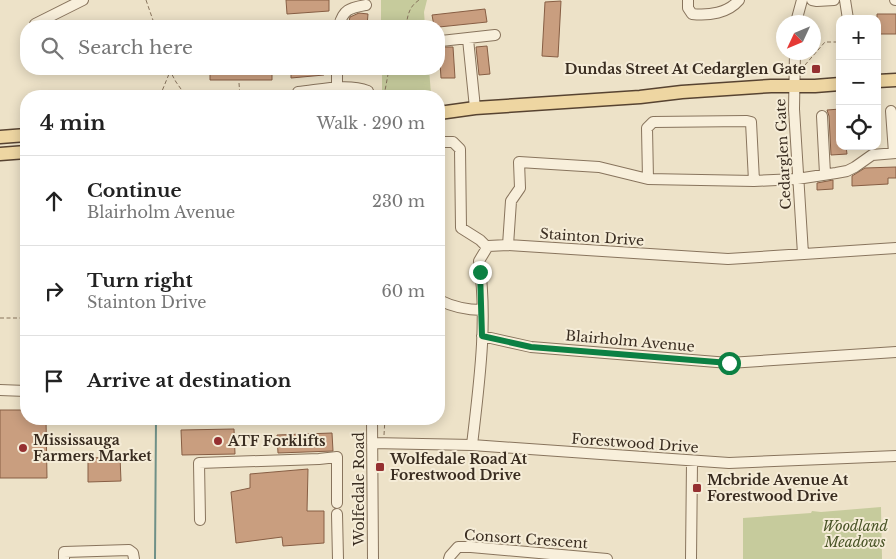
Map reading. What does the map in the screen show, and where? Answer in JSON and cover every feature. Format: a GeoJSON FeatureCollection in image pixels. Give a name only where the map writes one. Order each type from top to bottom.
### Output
{"type":"FeatureCollection","features":[{"type":"Feature","properties":{"kind":"main road"},"geometry":{"type":"LineString","coordinates":[[881,82],[896,80]]}},
{"type":"Feature","properties":{"kind":"main road"},"geometry":{"type":"LineString","coordinates":[[445,112],[475,108],[640,97],[692,91],[836,84]]}},
{"type":"Feature","properties":{"kind":"main road"},"geometry":{"type":"LineString","coordinates":[[2,135],[20,135]]}},
{"type":"Feature","properties":{"kind":"main road"},"geometry":{"type":"LineString","coordinates":[[0,154],[20,152]]}},
{"type":"Feature","properties":{"kind":"street"},"geometry":{"type":"LineString","coordinates":[[43,20],[83,0]]}},
{"type":"Feature","properties":{"kind":"street"},"geometry":{"type":"LineString","coordinates":[[688,0],[688,8],[692,14],[702,15],[727,10],[733,7],[739,0]]}},
{"type":"Feature","properties":{"kind":"street"},"geometry":{"type":"LineString","coordinates":[[798,15],[802,0]]}},
{"type":"Feature","properties":{"kind":"street"},"geometry":{"type":"LineString","coordinates":[[812,0],[817,2],[834,0]]}},
{"type":"Feature","properties":{"kind":"street"},"geometry":{"type":"LineString","coordinates":[[845,0],[847,15]]}},
{"type":"Feature","properties":{"kind":"street"},"geometry":{"type":"LineString","coordinates":[[341,20],[346,11],[352,7],[366,5]]}},
{"type":"Feature","properties":{"kind":"street"},"geometry":{"type":"LineString","coordinates":[[445,41],[495,35]]}},
{"type":"Feature","properties":{"kind":"street"},"geometry":{"type":"LineString","coordinates":[[468,39],[475,108]]}},
{"type":"Feature","properties":{"kind":"street","name":"Cedarglen Gate"},"geometry":{"type":"LineString","coordinates":[[795,60],[797,179],[803,254]]}},
{"type":"Feature","properties":{"kind":"street"},"geometry":{"type":"LineString","coordinates":[[337,75],[337,88]]}},
{"type":"Feature","properties":{"kind":"street"},"geometry":{"type":"LineString","coordinates":[[318,90],[337,88],[362,88],[366,90]]}},
{"type":"Feature","properties":{"kind":"street"},"geometry":{"type":"LineString","coordinates":[[508,245],[511,201],[520,188],[519,162],[599,167],[648,179],[754,181],[797,179],[847,171],[872,155],[895,153],[891,111]]}},
{"type":"Feature","properties":{"kind":"street"},"geometry":{"type":"LineString","coordinates":[[822,116],[825,174]]}},
{"type":"Feature","properties":{"kind":"street"},"geometry":{"type":"LineString","coordinates":[[648,179],[647,128],[653,122],[747,121],[751,122],[754,181]]}},
{"type":"Feature","properties":{"kind":"street"},"geometry":{"type":"LineString","coordinates":[[445,142],[453,142],[460,149],[462,228],[487,247],[479,261],[482,336],[472,445]]}},
{"type":"Feature","properties":{"kind":"street","name":"Stainton Drive"},"geometry":{"type":"LineString","coordinates":[[487,247],[496,244],[728,259],[896,248]]}},
{"type":"Feature","properties":{"kind":"street"},"geometry":{"type":"LineString","coordinates":[[445,303],[453,307],[482,310]]}},
{"type":"Feature","properties":{"kind":"street","name":"Blairholm Avenue"},"geometry":{"type":"LineString","coordinates":[[482,336],[531,347],[729,363],[896,352]]}},
{"type":"Feature","properties":{"kind":"street"},"geometry":{"type":"LineString","coordinates":[[0,390],[20,392]]}},
{"type":"Feature","properties":{"kind":"street","name":"Wolfedale Road"},"geometry":{"type":"LineString","coordinates":[[372,425],[373,559]]}},
{"type":"Feature","properties":{"kind":"street","name":"Forestwood Drive"},"geometry":{"type":"LineString","coordinates":[[372,444],[472,445],[692,462],[729,463],[896,456]]}},
{"type":"Feature","properties":{"kind":"street"},"geometry":{"type":"LineString","coordinates":[[200,520],[199,463],[337,457],[338,559]]}},
{"type":"Feature","properties":{"kind":"street"},"geometry":{"type":"LineString","coordinates":[[690,559],[692,462]]}},
{"type":"Feature","properties":{"kind":"street","name":"Consort Crescent"},"geometry":{"type":"LineString","coordinates":[[450,559],[450,556],[458,548],[471,546],[606,559]]}},
{"type":"Feature","properties":{"kind":"street"},"geometry":{"type":"LineString","coordinates":[[64,559],[64,552],[129,550],[134,553],[134,559]]}},
{"type":"Feature","properties":{"kind":"path"},"geometry":{"type":"LineString","coordinates":[[146,0],[153,20]]}},
{"type":"Feature","properties":{"kind":"path"},"geometry":{"type":"LineString","coordinates":[[407,20],[408,12],[419,0]]}},
{"type":"Feature","properties":{"kind":"path"},"geometry":{"type":"LineString","coordinates":[[805,65],[825,42],[836,42]]}},
{"type":"Feature","properties":{"kind":"path"},"geometry":{"type":"LineString","coordinates":[[162,90],[169,75]]}},
{"type":"Feature","properties":{"kind":"path"},"geometry":{"type":"LineString","coordinates":[[172,75],[182,90]]}},
{"type":"Feature","properties":{"kind":"path"},"geometry":{"type":"LineString","coordinates":[[385,90],[388,75]]}},
{"type":"Feature","properties":{"kind":"path"},"geometry":{"type":"LineString","coordinates":[[240,83],[240,90]]}},
{"type":"Feature","properties":{"kind":"path"},"geometry":{"type":"LineString","coordinates":[[0,318],[20,318]]}},
{"type":"Feature","properties":{"kind":"path"},"geometry":{"type":"LineString","coordinates":[[384,444],[385,425]]}},
{"type":"Feature","properties":{"kind":"green space"},"geometry":{"type":"Polygon","coordinates":[[[381,0],[427,0],[424,12],[425,20],[381,20],[381,0]]]}},
{"type":"Feature","properties":{"kind":"green space"},"geometry":{"type":"Polygon","coordinates":[[[382,75],[429,75],[431,90],[382,90],[382,75]]]}},
{"type":"Feature","properties":{"kind":"green space","name":"Woodland Meadows"},"geometry":{"type":"Polygon","coordinates":[[[881,507],[882,559],[743,559],[743,518],[881,507]]]}},
{"type":"Feature","properties":{"kind":"building"},"geometry":{"type":"Polygon","coordinates":[[[286,0],[329,0],[329,11],[287,14],[286,0]]]}},
{"type":"Feature","properties":{"kind":"building"},"geometry":{"type":"Polygon","coordinates":[[[561,1],[558,57],[542,56],[545,2],[561,1]]]}},
{"type":"Feature","properties":{"kind":"building"},"geometry":{"type":"Polygon","coordinates":[[[485,9],[487,22],[445,26],[445,20],[433,20],[432,15],[485,9]]]}},
{"type":"Feature","properties":{"kind":"building"},"geometry":{"type":"Polygon","coordinates":[[[359,13],[368,14],[368,20],[349,20],[350,17],[359,13]]]}},
{"type":"Feature","properties":{"kind":"building"},"geometry":{"type":"Polygon","coordinates":[[[896,14],[896,34],[881,34],[881,15],[877,15],[896,14]]]}},
{"type":"Feature","properties":{"kind":"building"},"geometry":{"type":"Polygon","coordinates":[[[487,46],[490,74],[479,75],[476,47],[487,46]]]}},
{"type":"Feature","properties":{"kind":"building"},"geometry":{"type":"Polygon","coordinates":[[[445,47],[453,47],[455,78],[441,78],[441,75],[445,75],[445,47]]]}},
{"type":"Feature","properties":{"kind":"building"},"geometry":{"type":"Polygon","coordinates":[[[210,75],[272,75],[272,80],[210,80],[210,75]]]}},
{"type":"Feature","properties":{"kind":"building"},"geometry":{"type":"Polygon","coordinates":[[[291,75],[324,75],[291,78],[291,75]]]}},
{"type":"Feature","properties":{"kind":"building"},"geometry":{"type":"Polygon","coordinates":[[[836,109],[836,150],[846,150],[847,154],[831,155],[827,110],[836,109]]]}},
{"type":"Feature","properties":{"kind":"building"},"geometry":{"type":"Polygon","coordinates":[[[896,167],[896,178],[888,178],[888,184],[852,186],[852,176],[865,168],[896,167]]]}},
{"type":"Feature","properties":{"kind":"building"},"geometry":{"type":"Polygon","coordinates":[[[833,180],[833,189],[817,190],[817,183],[833,180]]]}},
{"type":"Feature","properties":{"kind":"building","name":"Mississauga Farmers Market"},"geometry":{"type":"Polygon","coordinates":[[[0,410],[20,410],[20,425],[46,425],[47,478],[0,478],[0,410]]]}},
{"type":"Feature","properties":{"kind":"building"},"geometry":{"type":"Polygon","coordinates":[[[234,429],[235,454],[182,455],[181,430],[234,429]]]}},
{"type":"Feature","properties":{"kind":"building"},"geometry":{"type":"Polygon","coordinates":[[[332,433],[333,451],[278,453],[277,435],[332,433]]]}},
{"type":"Feature","properties":{"kind":"building"},"geometry":{"type":"Polygon","coordinates":[[[120,457],[121,481],[88,482],[88,458],[120,457]]]}},
{"type":"Feature","properties":{"kind":"building"},"geometry":{"type":"Polygon","coordinates":[[[308,469],[307,511],[324,511],[324,543],[283,546],[282,537],[236,543],[231,492],[250,488],[250,474],[308,469]]]}},
{"type":"Feature","properties":{"kind":"waterway"},"geometry":{"type":"LineString","coordinates":[[155,559],[156,425]]}},
{"type":"Feature","properties":{"kind":"place","name":"Dundas Street At Cedarglen Gate"},"geometry":{"type":"Point","coordinates":[816,69]}},
{"type":"Feature","properties":{"kind":"place","name":"ATF Forklifts"},"geometry":{"type":"Point","coordinates":[218,441]}},
{"type":"Feature","properties":{"kind":"place","name":"Mississauga Farmers Market"},"geometry":{"type":"Point","coordinates":[23,448]}},
{"type":"Feature","properties":{"kind":"place","name":"Wolfedale Road At Forestwood Drive"},"geometry":{"type":"Point","coordinates":[380,467]}},
{"type":"Feature","properties":{"kind":"place","name":"Mcbride Avenue At Forestwood Drive"},"geometry":{"type":"Point","coordinates":[697,488]}},
{"type":"Feature","properties":{"kind":"route"},"geometry":{"type":"LineString","coordinates":[[480,272],[482,336],[531,347],[729,363]]}}]}
